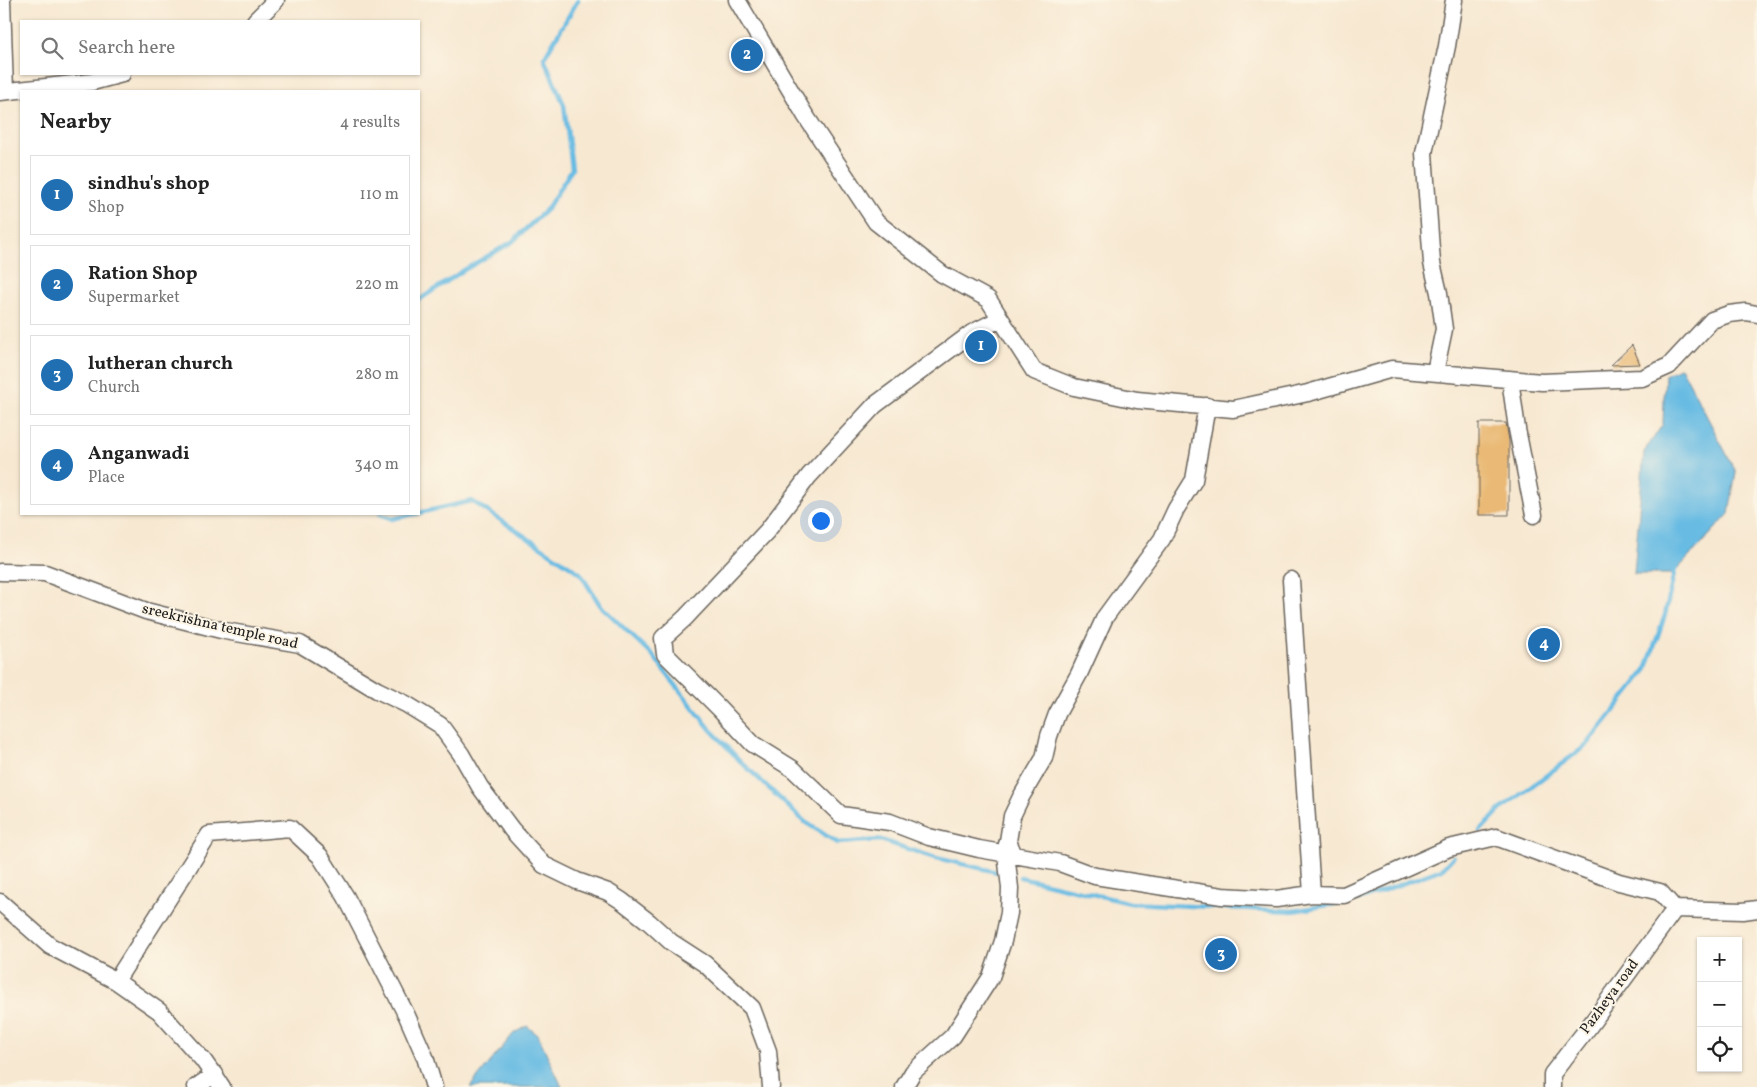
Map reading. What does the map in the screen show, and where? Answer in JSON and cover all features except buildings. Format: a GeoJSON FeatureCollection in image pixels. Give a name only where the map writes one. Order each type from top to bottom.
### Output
{"type":"FeatureCollection","features":[{"type":"Feature","properties":{"kind":"street"},"geometry":{"type":"LineString","coordinates":[[2,0],[3,91],[92,82],[118,75]]}},
{"type":"Feature","properties":{"kind":"street"},"geometry":{"type":"LineString","coordinates":[[256,20],[276,0]]}},
{"type":"Feature","properties":{"kind":"street"},"geometry":{"type":"LineString","coordinates":[[737,0],[805,115],[876,222],[942,274],[988,299],[1034,371],[1074,387],[1137,400],[1233,409],[1308,393],[1392,369],[1542,382],[1642,378],[1669,366],[1712,320],[1729,314],[1746,312],[1757,314]]}},
{"type":"Feature","properties":{"kind":"street"},"geometry":{"type":"LineString","coordinates":[[1435,372],[1444,329],[1439,293],[1432,263],[1424,153],[1448,46],[1454,0]]}},
{"type":"Feature","properties":{"kind":"street"},"geometry":{"type":"LineString","coordinates":[[1000,319],[972,333],[875,405],[810,476],[766,531],[685,618],[663,638],[665,654],[753,744],[793,769],[841,815],[890,822],[930,837],[1009,850],[1060,863],[1095,876],[1222,896],[1276,899],[1312,894],[1344,895],[1449,848],[1496,836],[1619,882],[1660,892],[1674,909],[1744,912],[1757,909]]}},
{"type":"Feature","properties":{"kind":"street"},"geometry":{"type":"LineString","coordinates":[[1510,379],[1534,515]]}},
{"type":"Feature","properties":{"kind":"street"},"geometry":{"type":"LineString","coordinates":[[904,1087],[913,1072],[953,1036],[991,977],[1003,941],[1009,913],[1009,850],[1012,816],[1020,797],[1044,758],[1057,714],[1079,674],[1105,618],[1162,539],[1176,509],[1194,480],[1207,406]]}},
{"type":"Feature","properties":{"kind":"street","name":"sreekrishna temple road"},"geometry":{"type":"LineString","coordinates":[[0,572],[45,573],[146,611],[225,631],[300,644],[440,725],[461,754],[480,787],[512,830],[544,865],[577,881],[608,892],[622,901],[671,942],[705,964],[752,1008],[768,1051],[771,1087]]}},
{"type":"Feature","properties":{"kind":"street"},"geometry":{"type":"LineString","coordinates":[[1291,580],[1312,894]]}},
{"type":"Feature","properties":{"kind":"street"},"geometry":{"type":"LineString","coordinates":[[116,981],[209,835],[290,828],[320,856],[346,897],[425,1057],[434,1087]]}},
{"type":"Feature","properties":{"kind":"street"},"geometry":{"type":"LineString","coordinates":[[0,902],[50,946],[116,981],[159,1011],[219,1081],[196,1087]]}},
{"type":"Feature","properties":{"kind":"street","name":"Pazheya road"},"geometry":{"type":"LineString","coordinates":[[1552,1087],[1552,1074],[1588,1028],[1674,909]]}},
{"type":"Feature","properties":{"kind":"water"},"geometry":{"type":"Polygon","coordinates":[[[1681,367],[1736,472],[1729,514],[1673,574],[1634,574],[1644,452],[1663,424],[1665,375],[1681,367]]]}},
{"type":"Feature","properties":{"kind":"water"},"geometry":{"type":"Polygon","coordinates":[[[527,1026],[538,1035],[562,1087],[470,1087],[514,1033],[527,1026]]]}},
{"type":"Feature","properties":{"kind":"waterway"},"geometry":{"type":"LineString","coordinates":[[420,299],[464,270],[512,242],[547,209],[572,169],[564,105],[544,58],[578,0]]}},
{"type":"Feature","properties":{"kind":"waterway"},"geometry":{"type":"LineString","coordinates":[[420,513],[472,501],[580,573],[600,605],[652,655],[711,730],[741,762],[805,822],[838,843],[881,840],[932,857],[997,872]]}},
{"type":"Feature","properties":{"kind":"waterway"},"geometry":{"type":"LineString","coordinates":[[382,515],[392,519],[410,515]]}},
{"type":"Feature","properties":{"kind":"waterway"},"geometry":{"type":"LineString","coordinates":[[1480,831],[1500,810],[1587,745],[1646,670],[1665,615],[1675,569]]}},
{"type":"Feature","properties":{"kind":"waterway"},"geometry":{"type":"LineString","coordinates":[[1020,877],[1130,903],[1293,911],[1358,900],[1442,869],[1453,857]]}},
{"type":"Feature","properties":{"kind":"place","name":"Ration Shop"},"geometry":{"type":"Point","coordinates":[747,55]}},
{"type":"Feature","properties":{"kind":"place","name":"sindhu's shop"},"geometry":{"type":"Point","coordinates":[981,346]}},
{"type":"Feature","properties":{"kind":"place","name":"Anganwadi"},"geometry":{"type":"Point","coordinates":[1544,644]}},
{"type":"Feature","properties":{"kind":"place","name":"lutheran church"},"geometry":{"type":"Point","coordinates":[1221,954]}}]}
